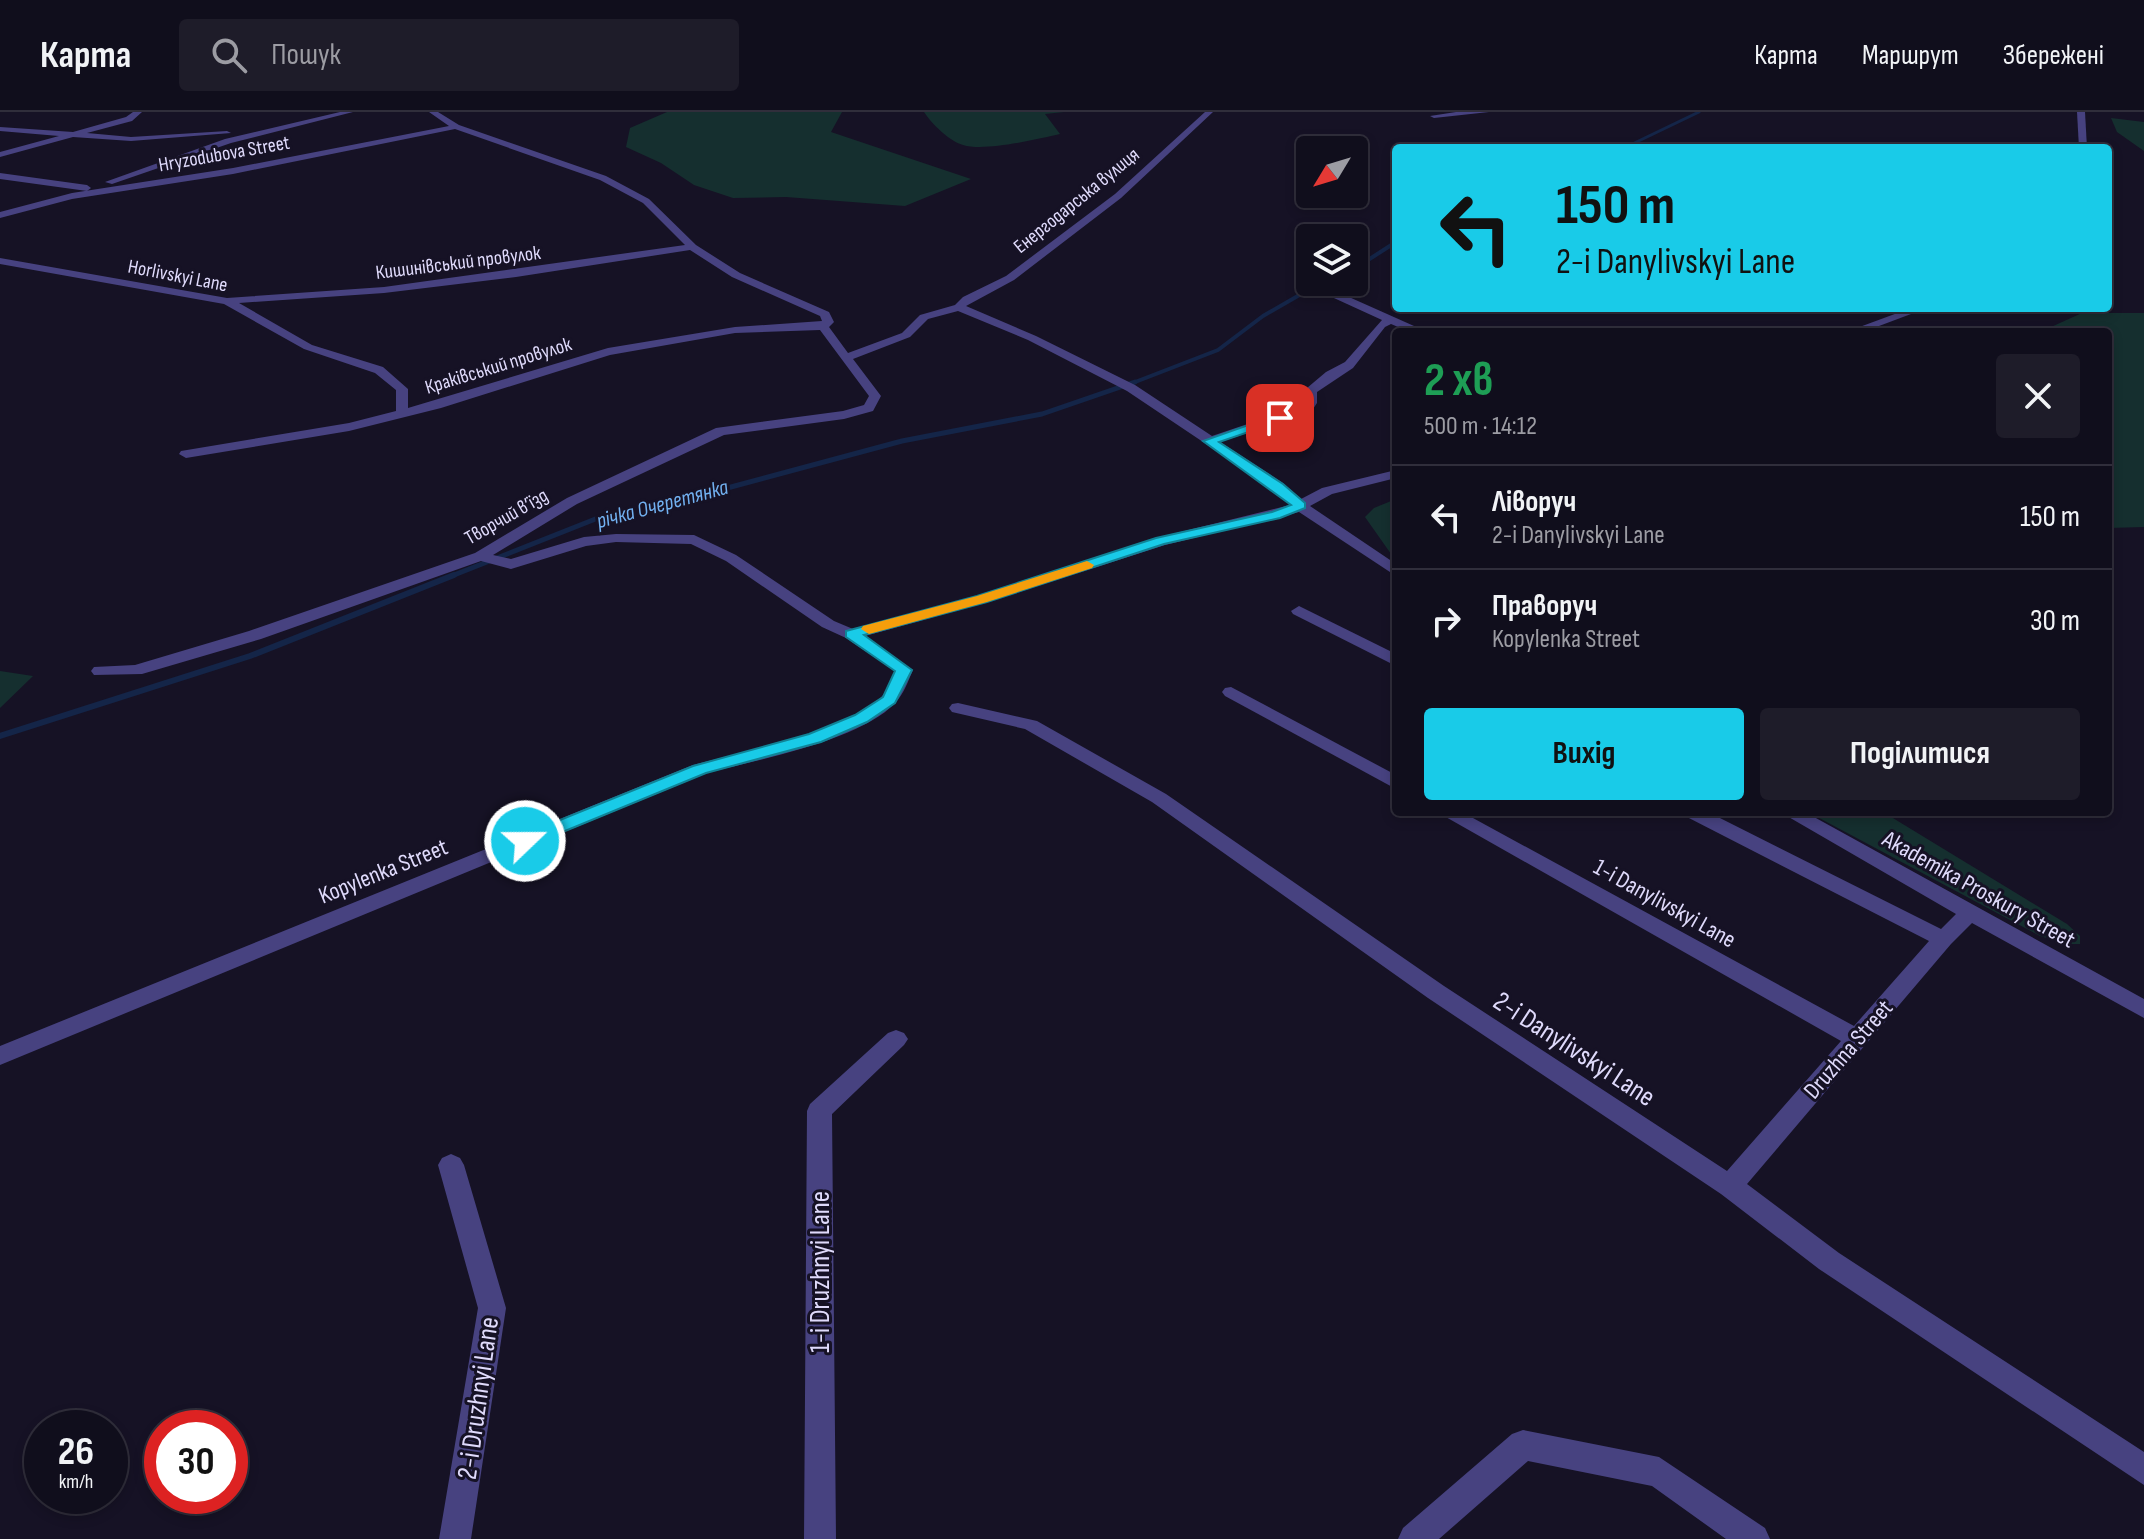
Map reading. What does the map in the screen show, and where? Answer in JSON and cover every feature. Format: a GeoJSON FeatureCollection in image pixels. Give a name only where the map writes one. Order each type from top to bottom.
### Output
{"type":"FeatureCollection","features":[{"type":"Feature","properties":{"kind":"street"},"geometry":{"type":"LineString","coordinates":[[0,155],[129,119],[138,112]]}},
{"type":"Feature","properties":{"kind":"street"},"geometry":{"type":"LineString","coordinates":[[72,196],[228,141],[349,112]]}},
{"type":"Feature","properties":{"kind":"street"},"geometry":{"type":"LineString","coordinates":[[433,112],[456,127],[603,178],[646,201],[692,247],[736,275],[825,314],[828,322],[823,327],[845,358]]}},
{"type":"Feature","properties":{"kind":"street","name":"Енергодарська вулиця"},"geometry":{"type":"LineString","coordinates":[[845,358],[906,335],[924,317],[959,307],[967,299],[1010,278],[1118,196],[1209,112]]}},
{"type":"Feature","properties":{"kind":"street"},"geometry":{"type":"LineString","coordinates":[[1434,116],[1485,112]]}},
{"type":"Feature","properties":{"kind":"street"},"geometry":{"type":"LineString","coordinates":[[2081,112],[2083,144]]}},
{"type":"Feature","properties":{"kind":"street"},"geometry":{"type":"LineString","coordinates":[[0,129],[103,141],[284,127]]}},
{"type":"Feature","properties":{"kind":"street","name":"Hryzodubova Street"},"geometry":{"type":"LineString","coordinates":[[0,215],[72,196],[233,171],[456,127]]}},
{"type":"Feature","properties":{"kind":"street"},"geometry":{"type":"LineString","coordinates":[[0,176],[91,189]]}},
{"type":"Feature","properties":{"kind":"street","name":"Кишинівський провулок"},"geometry":{"type":"LineString","coordinates":[[227,301],[413,286],[692,247]]}},
{"type":"Feature","properties":{"kind":"street","name":"Horlivskyi Lane"},"geometry":{"type":"LineString","coordinates":[[0,261],[227,301],[308,347],[379,370],[402,389],[402,412]]}},
{"type":"Feature","properties":{"kind":"street"},"geometry":{"type":"LineString","coordinates":[[1338,296],[1409,328]]}},
{"type":"Feature","properties":{"kind":"street"},"geometry":{"type":"LineString","coordinates":[[959,307],[1125,385],[1278,486],[1300,506],[1392,568]]}},
{"type":"Feature","properties":{"kind":"street"},"geometry":{"type":"LineString","coordinates":[[1864,328],[1910,312]]}},
{"type":"Feature","properties":{"kind":"street"},"geometry":{"type":"LineString","coordinates":[[1209,441],[1306,409],[1311,403],[1311,391],[1330,375],[1349,365],[1381,325],[1390,320]]}},
{"type":"Feature","properties":{"kind":"street","name":"Краківський провулок"},"geometry":{"type":"LineString","coordinates":[[186,454],[349,427],[437,405],[608,352],[735,330],[823,327]]}},
{"type":"Feature","properties":{"kind":"street","name":"Творчий в’їзд"},"geometry":{"type":"LineString","coordinates":[[100,671],[136,670],[255,635],[480,556],[572,501],[721,431],[844,415],[869,408],[875,396],[845,358]]}},
{"type":"Feature","properties":{"kind":"street"},"geometry":{"type":"LineString","coordinates":[[480,556],[511,564],[584,542],[616,538],[694,540],[731,558],[828,624],[852,634],[982,599],[1161,541],[1276,515],[1327,491],[1392,475]]}},
{"type":"Feature","properties":{"kind":"street"},"geometry":{"type":"LineString","coordinates":[[1299,611],[1392,659]]}},
{"type":"Feature","properties":{"kind":"street","name":"Kopylenka Street"},"geometry":{"type":"LineString","coordinates":[[0,1056],[700,769],[815,738],[849,723],[889,700],[904,670],[852,634]]}},
{"type":"Feature","properties":{"kind":"street"},"geometry":{"type":"LineString","coordinates":[[1231,692],[1392,781]]}},
{"type":"Feature","properties":{"kind":"street","name":"2-i Danylivskyi Lane"},"geometry":{"type":"LineString","coordinates":[[958,708],[1031,725],[1159,798],[1436,992],[1730,1186],[1829,1261],[2144,1470]]}},
{"type":"Feature","properties":{"kind":"street","name":"1-i Danylivskyi Lane"},"geometry":{"type":"LineString","coordinates":[[1454,816],[1857,1039]]}},
{"type":"Feature","properties":{"kind":"street"},"geometry":{"type":"LineString","coordinates":[[1700,816],[1943,939]]}},
{"type":"Feature","properties":{"kind":"street","name":"Akademika Proskury Street"},"geometry":{"type":"LineString","coordinates":[[1797,816],[2144,1010]]}},
{"type":"Feature","properties":{"kind":"street","name":"Druzhna Street"},"geometry":{"type":"LineString","coordinates":[[1730,1186],[1943,939],[1969,914]]}},
{"type":"Feature","properties":{"kind":"street","name":"1-i Druzhnyi Lane"},"geometry":{"type":"LineString","coordinates":[[820,1539],[819,1111],[896,1039]]}},
{"type":"Feature","properties":{"kind":"street","name":"2-i Druzhnyi Lane"},"geometry":{"type":"LineString","coordinates":[[451,1165],[492,1308],[455,1539]]}},
{"type":"Feature","properties":{"kind":"street"},"geometry":{"type":"LineString","coordinates":[[1414,1539],[1523,1445],[1659,1472],[1754,1539]]}},
{"type":"Feature","properties":{"kind":"green space"},"geometry":{"type":"Polygon","coordinates":[[[667,112],[842,112],[831,132],[971,179],[905,206],[786,197],[733,198],[694,185],[661,163],[626,147],[630,128],[667,112]]]}},
{"type":"Feature","properties":{"kind":"green space"},"geometry":{"type":"Polygon","coordinates":[[[924,112],[1064,112],[1045,114],[1060,134],[1011,144],[973,147],[952,140],[924,112]]]}},
{"type":"Feature","properties":{"kind":"green space"},"geometry":{"type":"Polygon","coordinates":[[[2111,118],[2144,122],[2144,151],[2117,132],[2111,118]]]}},
{"type":"Feature","properties":{"kind":"green space"},"geometry":{"type":"Polygon","coordinates":[[[2082,313],[2144,313],[2144,527],[2112,528],[2112,328],[2049,328],[2082,313]]]}},
{"type":"Feature","properties":{"kind":"green space"},"geometry":{"type":"Polygon","coordinates":[[[1392,501],[1392,555],[1365,517],[1374,508],[1392,501]]]}},
{"type":"Feature","properties":{"kind":"green space"},"geometry":{"type":"Polygon","coordinates":[[[0,671],[33,676],[0,708],[0,671]]]}},
{"type":"Feature","properties":{"kind":"green space"},"geometry":{"type":"Polygon","coordinates":[[[1815,816],[1890,816],[2067,924],[2080,936],[2080,944],[2066,944],[2040,936],[1815,816]]]}},
{"type":"Feature","properties":{"kind":"waterway","name":"річка Очеретянка"},"geometry":{"type":"LineString","coordinates":[[1632,144],[1699,112]]}},
{"type":"Feature","properties":{"kind":"waterway","name":"річка Очеретянка"},"geometry":{"type":"LineString","coordinates":[[1368,260],[1392,245]]}},
{"type":"Feature","properties":{"kind":"waterway","name":"річка Очеретянка"},"geometry":{"type":"LineString","coordinates":[[1130,384],[1218,350],[1263,316],[1298,296]]}},
{"type":"Feature","properties":{"kind":"waterway","name":"річка Очеретянка"},"geometry":{"type":"LineString","coordinates":[[449,577],[603,516],[690,498],[902,441],[1042,414],[1135,382]]}},
{"type":"Feature","properties":{"kind":"waterway","name":"річка Очеретянка"},"geometry":{"type":"LineString","coordinates":[[0,736],[250,656],[454,575]]}},
{"type":"Feature","properties":{"kind":"slow traffic"},"geometry":{"type":"LineString","coordinates":[[869,629],[982,599],[1087,565]]}},
{"type":"Feature","properties":{"kind":"route"},"geometry":{"type":"LineString","coordinates":[[525,841],[700,769],[815,738],[861,718],[889,700],[904,670],[852,634],[982,599],[1161,541],[1276,515],[1300,506],[1278,486],[1209,441],[1280,418]]}}]}
